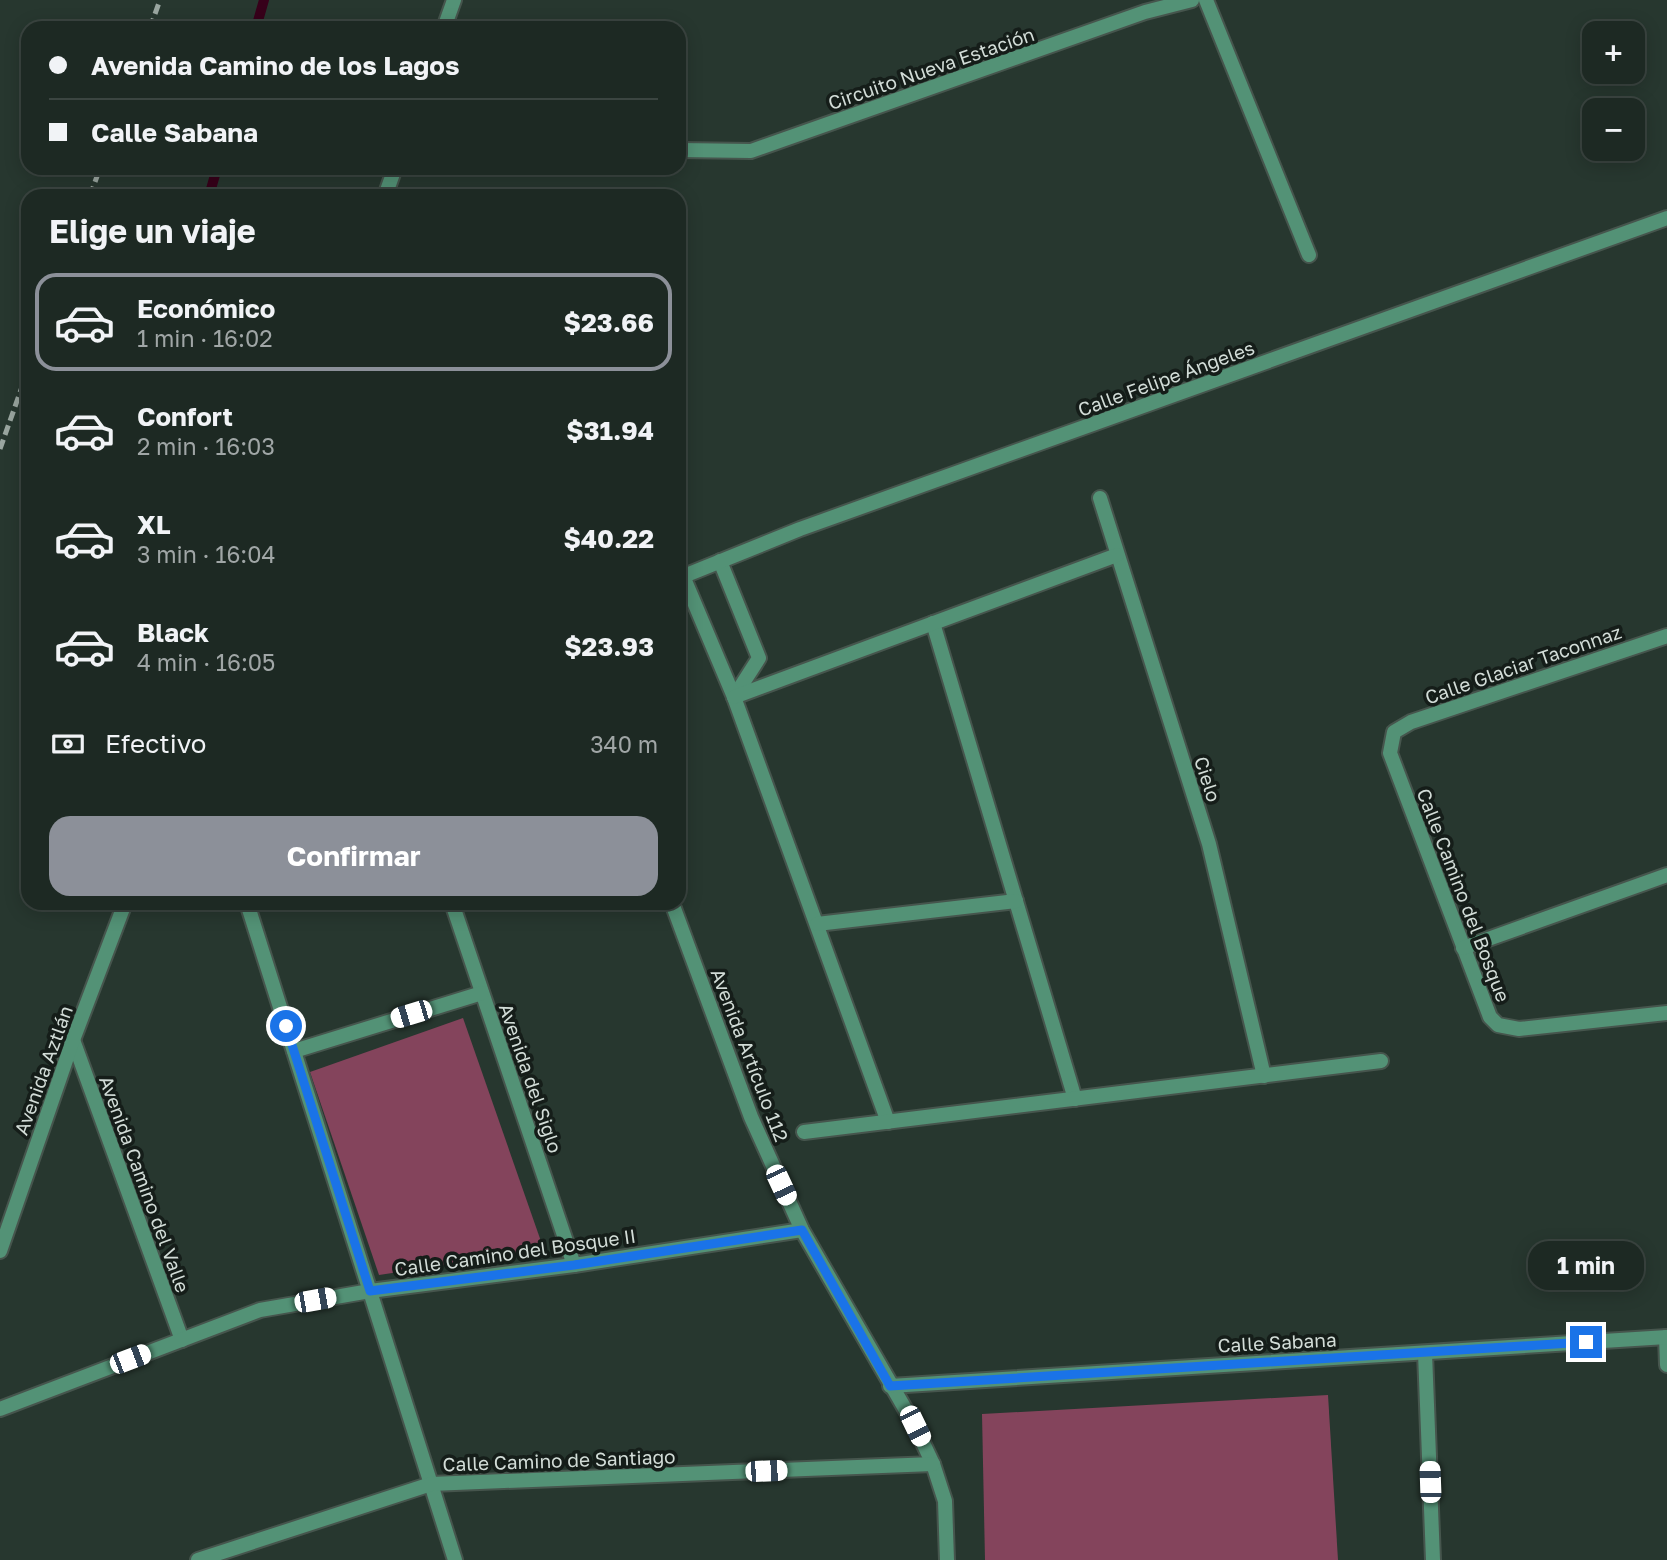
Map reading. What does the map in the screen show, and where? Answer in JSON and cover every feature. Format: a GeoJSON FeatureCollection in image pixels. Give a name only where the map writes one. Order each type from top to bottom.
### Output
{"type":"FeatureCollection","features":[{"type":"Feature","properties":{"kind":"street"},"geometry":{"type":"LineString","coordinates":[[446,21],[454,0]]}},
{"type":"Feature","properties":{"kind":"street","name":"Circuito Nueva Estación"},"geometry":{"type":"LineString","coordinates":[[686,150],[751,152],[1145,12],[1192,0]]}},
{"type":"Feature","properties":{"kind":"street"},"geometry":{"type":"LineString","coordinates":[[1206,0],[1309,255]]}},
{"type":"Feature","properties":{"kind":"street","name":"Calle Felipe Ángeles"},"geometry":{"type":"LineString","coordinates":[[686,575],[800,529],[1667,218]]}},
{"type":"Feature","properties":{"kind":"street","name":"Cielo"},"geometry":{"type":"LineString","coordinates":[[1100,498],[1209,844],[1264,1076]]}},
{"type":"Feature","properties":{"kind":"street"},"geometry":{"type":"LineString","coordinates":[[734,697],[1117,555]]}},
{"type":"Feature","properties":{"kind":"street"},"geometry":{"type":"LineString","coordinates":[[720,561],[759,658],[734,697]]}},
{"type":"Feature","properties":{"kind":"street"},"geometry":{"type":"LineString","coordinates":[[686,588],[734,697],[888,1122]]}},
{"type":"Feature","properties":{"kind":"street"},"geometry":{"type":"LineString","coordinates":[[933,623],[1075,1099]]}},
{"type":"Feature","properties":{"kind":"street","name":"Calle Glaciar Taconnaz"},"geometry":{"type":"LineString","coordinates":[[1394,733],[1411,722],[1667,636]]}},
{"type":"Feature","properties":{"kind":"street","name":"Calle Camino del Bosque"},"geometry":{"type":"LineString","coordinates":[[1394,733],[1390,753],[1490,1017],[1498,1025],[1519,1029],[1667,1013]]}},
{"type":"Feature","properties":{"kind":"street"},"geometry":{"type":"LineString","coordinates":[[1463,948],[1667,874]]}},
{"type":"Feature","properties":{"kind":"street"},"geometry":{"type":"LineString","coordinates":[[817,925],[1016,901]]}},
{"type":"Feature","properties":{"kind":"street","name":"Avenida Aztlán"},"geometry":{"type":"LineString","coordinates":[[0,1251],[73,1040],[122,910]]}},
{"type":"Feature","properties":{"kind":"street"},"geometry":{"type":"LineString","coordinates":[[249,910],[454,1560]]}},
{"type":"Feature","properties":{"kind":"street","name":"Avenida del Siglo"},"geometry":{"type":"LineString","coordinates":[[454,910],[574,1265]]}},
{"type":"Feature","properties":{"kind":"street","name":"Avenida Artículo 112"},"geometry":{"type":"LineString","coordinates":[[674,910],[751,1117],[802,1230],[915,1426],[933,1464],[945,1501],[947,1560]]}},
{"type":"Feature","properties":{"kind":"street"},"geometry":{"type":"LineString","coordinates":[[294,1051],[482,993]]}},
{"type":"Feature","properties":{"kind":"street","name":"Avenida Camino del Valle"},"geometry":{"type":"LineString","coordinates":[[73,1040],[181,1340]]}},
{"type":"Feature","properties":{"kind":"street"},"geometry":{"type":"LineString","coordinates":[[804,1132],[1381,1061]]}},
{"type":"Feature","properties":{"kind":"street","name":"Calle Camino del Bosque II"},"geometry":{"type":"LineString","coordinates":[[0,1409],[260,1310],[370,1291],[574,1265],[802,1230]]}},
{"type":"Feature","properties":{"kind":"street"},"geometry":{"type":"LineString","coordinates":[[1666,1337],[1667,1365]]}},
{"type":"Feature","properties":{"kind":"street","name":"Calle Sabana"},"geometry":{"type":"LineString","coordinates":[[890,1386],[1666,1337]]}},
{"type":"Feature","properties":{"kind":"street"},"geometry":{"type":"LineString","coordinates":[[1425,1353],[1433,1560]]}},
{"type":"Feature","properties":{"kind":"street","name":"Calle Camino de Santiago"},"geometry":{"type":"LineString","coordinates":[[198,1560],[431,1484],[933,1464]]}},
{"type":"Feature","properties":{"kind":"shaded area"},"geometry":{"type":"Polygon","coordinates":[[[463,1018],[544,1250],[379,1275],[310,1072],[463,1018]]]}},
{"type":"Feature","properties":{"kind":"shaded area"},"geometry":{"type":"Polygon","coordinates":[[[1328,1395],[1338,1560],[985,1560],[982,1414],[1328,1395]]]}},
{"type":"Feature","properties":{"kind":"waterway"},"geometry":{"type":"LineString","coordinates":[[258,21],[264,0]]}},
{"type":"Feature","properties":{"kind":"waterway"},"geometry":{"type":"LineString","coordinates":[[211,189],[215,175]]}},
{"type":"Feature","properties":{"kind":"railway"},"geometry":{"type":"LineString","coordinates":[[152,21],[160,0]]}},
{"type":"Feature","properties":{"kind":"railway"},"geometry":{"type":"LineString","coordinates":[[92,189],[98,175]]}},
{"type":"Feature","properties":{"kind":"railway"},"geometry":{"type":"LineString","coordinates":[[0,449],[21,390]]}},
{"type":"Feature","properties":{"kind":"route"},"geometry":{"type":"LineString","coordinates":[[286,1026],[370,1291],[574,1265],[802,1230],[890,1386],[1586,1342]]}}]}
